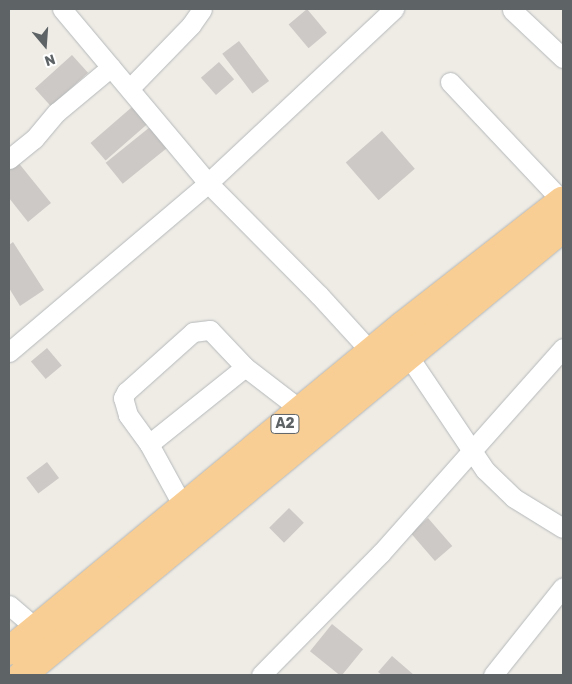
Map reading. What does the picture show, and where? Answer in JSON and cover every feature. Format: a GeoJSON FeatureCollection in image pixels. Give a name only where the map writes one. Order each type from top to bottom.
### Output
{"type":"FeatureCollection","features":[{"type":"Feature","properties":{"kind":"highway","name":"A2"},"geometry":{"type":"LineString","coordinates":[[9,651],[371,352],[563,200]]}},
{"type":"Feature","properties":{"kind":"highway","name":"A2"},"geometry":{"type":"LineString","coordinates":[[41,665],[563,228]]}},
{"type":"Feature","properties":{"kind":"street"},"geometry":{"type":"LineString","coordinates":[[130,88],[191,25],[202,9]]}},
{"type":"Feature","properties":{"kind":"street"},"geometry":{"type":"LineString","coordinates":[[9,352],[208,183],[394,9]]}},
{"type":"Feature","properties":{"kind":"street"},"geometry":{"type":"LineString","coordinates":[[512,10],[563,58]]}},
{"type":"Feature","properties":{"kind":"street"},"geometry":{"type":"LineString","coordinates":[[69,11],[111,67],[208,183],[319,295],[371,352]]}},
{"type":"Feature","properties":{"kind":"street"},"geometry":{"type":"LineString","coordinates":[[9,159],[34,139],[56,112],[111,67]]}},
{"type":"Feature","properties":{"kind":"street"},"geometry":{"type":"LineString","coordinates":[[450,82],[563,200]]}},
{"type":"Feature","properties":{"kind":"street"},"geometry":{"type":"LineString","coordinates":[[184,508],[149,444],[124,406],[126,392],[192,332],[210,330],[245,367],[301,410]]}},
{"type":"Feature","properties":{"kind":"street"},"geometry":{"type":"LineString","coordinates":[[274,671],[472,452],[563,348]]}},
{"type":"Feature","properties":{"kind":"street"},"geometry":{"type":"LineString","coordinates":[[409,357],[485,470],[514,498],[563,528]]}},
{"type":"Feature","properties":{"kind":"street"},"geometry":{"type":"LineString","coordinates":[[149,444],[245,367]]}},
{"type":"Feature","properties":{"kind":"street"},"geometry":{"type":"LineString","coordinates":[[493,675],[563,587]]}},
{"type":"Feature","properties":{"kind":"street"},"geometry":{"type":"LineString","coordinates":[[9,606],[38,628],[41,665]]}},
{"type":"Feature","properties":{"kind":"building"},"geometry":{"type":"Polygon","coordinates":[[[307,9],[327,33],[309,48],[289,24],[307,9]]]}},
{"type":"Feature","properties":{"kind":"building"},"geometry":{"type":"Polygon","coordinates":[[[239,41],[269,81],[252,94],[222,54],[239,41]]]}},
{"type":"Feature","properties":{"kind":"building"},"geometry":{"type":"Polygon","coordinates":[[[72,55],[88,73],[51,106],[35,88],[72,55]]]}},
{"type":"Feature","properties":{"kind":"building"},"geometry":{"type":"Polygon","coordinates":[[[219,62],[234,79],[216,95],[201,78],[219,62]]]}},
{"type":"Feature","properties":{"kind":"building"},"geometry":{"type":"Polygon","coordinates":[[[132,107],[147,124],[106,160],[90,143],[132,107]]]}},
{"type":"Feature","properties":{"kind":"building"},"geometry":{"type":"Polygon","coordinates":[[[150,127],[167,148],[123,184],[106,163],[150,127]]]}},
{"type":"Feature","properties":{"kind":"building"},"geometry":{"type":"Polygon","coordinates":[[[382,131],[415,169],[379,200],[346,162],[382,131]]]}},
{"type":"Feature","properties":{"kind":"building"},"geometry":{"type":"Polygon","coordinates":[[[17,161],[51,203],[28,222],[9,198],[9,168],[17,161]]]}},
{"type":"Feature","properties":{"kind":"building"},"geometry":{"type":"Polygon","coordinates":[[[13,242],[44,290],[20,306],[9,288],[9,245],[13,242]]]}},
{"type":"Feature","properties":{"kind":"building"},"geometry":{"type":"Polygon","coordinates":[[[47,348],[62,366],[46,379],[31,361],[47,348]]]}},
{"type":"Feature","properties":{"kind":"building"},"geometry":{"type":"Polygon","coordinates":[[[47,462],[59,478],[38,494],[26,478],[47,462]]]}},
{"type":"Feature","properties":{"kind":"building"},"geometry":{"type":"Polygon","coordinates":[[[289,508],[304,523],[284,543],[269,528],[289,508]]]}},
{"type":"Feature","properties":{"kind":"building"},"geometry":{"type":"Polygon","coordinates":[[[428,518],[452,546],[435,561],[411,533],[428,518]]]}},
{"type":"Feature","properties":{"kind":"building"},"geometry":{"type":"Polygon","coordinates":[[[332,624],[363,649],[342,675],[339,675],[310,651],[332,624]]]}},
{"type":"Feature","properties":{"kind":"building"},"geometry":{"type":"Polygon","coordinates":[[[392,656],[414,675],[382,675],[378,672],[392,656]]]}}]}
